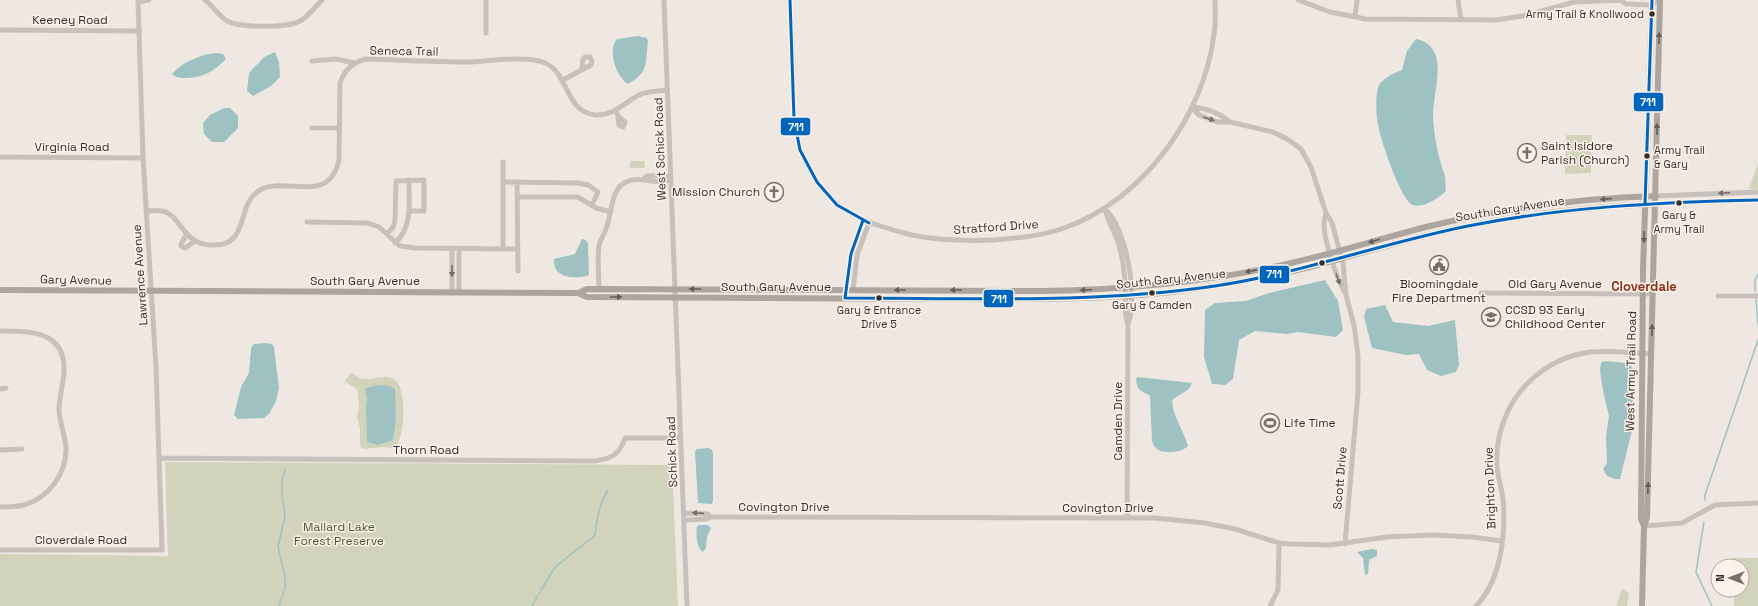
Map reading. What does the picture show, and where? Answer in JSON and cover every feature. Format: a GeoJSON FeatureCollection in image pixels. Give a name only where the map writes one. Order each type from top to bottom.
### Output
{"type":"FeatureCollection","features":[{"type":"Feature","properties":{"kind":"main road","name":"West Army Trail Road"},"geometry":{"type":"LineString","coordinates":[[1642,606],[1644,526],[1647,518],[1660,0]]}},
{"type":"Feature","properties":{"kind":"main road","name":"West Army Trail Road"},"geometry":{"type":"LineString","coordinates":[[1644,526],[1640,519],[1642,354],[1645,196],[1652,3]]}},
{"type":"Feature","properties":{"kind":"main road","name":"South Gary Avenue"},"geometry":{"type":"LineString","coordinates":[[151,292],[578,293],[587,289],[1054,291],[1128,288],[1185,282],[1238,274],[1340,251],[1438,224],[1536,206],[1656,196]]}},
{"type":"Feature","properties":{"kind":"main road","name":"South Gary Avenue"},"geometry":{"type":"LineString","coordinates":[[578,293],[587,297],[1056,299],[1128,296],[1233,283],[1332,261],[1440,232],[1528,216],[1584,209],[1656,204]]}},
{"type":"Feature","properties":{"kind":"main road"},"geometry":{"type":"LineString","coordinates":[[1438,224],[1440,232]]}},
{"type":"Feature","properties":{"kind":"main road","name":"Gary Avenue"},"geometry":{"type":"LineString","coordinates":[[0,290],[151,292]]}},
{"type":"Feature","properties":{"kind":"street"},"geometry":{"type":"LineString","coordinates":[[138,1],[149,0]]}},
{"type":"Feature","properties":{"kind":"street"},"geometry":{"type":"LineString","coordinates":[[205,0],[224,18],[232,23],[241,25],[283,25],[301,20],[322,0]]}},
{"type":"Feature","properties":{"kind":"street"},"geometry":{"type":"LineString","coordinates":[[486,0],[486,33]]}},
{"type":"Feature","properties":{"kind":"street","name":"West Schick Road"},"geometry":{"type":"LineString","coordinates":[[664,0],[676,297]]}},
{"type":"Feature","properties":{"kind":"street","name":"Stratford Drive"},"geometry":{"type":"LineString","coordinates":[[790,0],[794,117],[796,134],[800,150],[817,182],[836,205],[869,223],[925,238],[950,240],[986,240],[1022,237],[1053,232],[1078,223],[1105,209],[1127,191],[1151,169],[1172,142],[1192,107],[1206,69],[1213,43],[1215,31],[1215,0]]}},
{"type":"Feature","properties":{"kind":"street"},"geometry":{"type":"LineString","coordinates":[[1298,0],[1326,10],[1355,17],[1386,20],[1511,18],[1574,2],[1620,0],[1626,4],[1652,3],[1660,0]]}},
{"type":"Feature","properties":{"kind":"street"},"geometry":{"type":"LineString","coordinates":[[1355,17],[1357,0]]}},
{"type":"Feature","properties":{"kind":"street"},"geometry":{"type":"LineString","coordinates":[[1458,0],[1461,20]]}},
{"type":"Feature","properties":{"kind":"street","name":"Lawrence Avenue"},"geometry":{"type":"LineString","coordinates":[[138,1],[143,158],[160,458],[162,550]]}},
{"type":"Feature","properties":{"kind":"street","name":"Keeney Road"},"geometry":{"type":"LineString","coordinates":[[0,30],[140,31]]}},
{"type":"Feature","properties":{"kind":"street"},"geometry":{"type":"LineString","coordinates":[[312,61],[332,59],[355,63]]}},
{"type":"Feature","properties":{"kind":"street","name":"Seneca Trail"},"geometry":{"type":"LineString","coordinates":[[146,211],[162,211],[170,214],[195,241],[204,245],[214,246],[226,243],[236,236],[241,226],[245,207],[251,196],[262,189],[270,187],[314,186],[330,179],[339,160],[340,83],[343,74],[355,63],[366,60],[447,62],[536,60],[550,66],[563,80],[575,106],[591,114],[600,115],[617,114],[628,102],[642,94],[668,90]]}},
{"type":"Feature","properties":{"kind":"street"},"geometry":{"type":"LineString","coordinates":[[563,80],[582,69]]}},
{"type":"Feature","properties":{"kind":"street","name":"Scott Drive"},"geometry":{"type":"LineString","coordinates":[[1192,107],[1199,115],[1218,122],[1230,122],[1273,132],[1287,139],[1301,149],[1311,167],[1326,213],[1332,223],[1340,251],[1346,295],[1357,345],[1359,372],[1345,544]]}},
{"type":"Feature","properties":{"kind":"street","name":"Scott Drive"},"geometry":{"type":"LineString","coordinates":[[1192,107],[1202,107],[1221,114],[1230,122]]}},
{"type":"Feature","properties":{"kind":"street"},"geometry":{"type":"LineString","coordinates":[[312,128],[339,128]]}},
{"type":"Feature","properties":{"kind":"street","name":"Virginia Road"},"geometry":{"type":"LineString","coordinates":[[0,157],[143,158]]}},
{"type":"Feature","properties":{"kind":"street"},"geometry":{"type":"LineString","coordinates":[[503,162],[503,249]]}},
{"type":"Feature","properties":{"kind":"street"},"geometry":{"type":"LineString","coordinates":[[598,289],[599,247],[606,229],[613,201],[618,190],[625,182],[643,179],[647,181],[666,182],[671,179]]}},
{"type":"Feature","properties":{"kind":"street"},"geometry":{"type":"LineString","coordinates":[[395,243],[401,238],[407,228],[409,211],[409,180]]}},
{"type":"Feature","properties":{"kind":"street"},"geometry":{"type":"LineString","coordinates":[[387,234],[393,228],[395,221],[396,181],[424,180],[424,210],[409,211]]}},
{"type":"Feature","properties":{"kind":"street"},"geometry":{"type":"LineString","coordinates":[[503,182],[578,183],[588,185],[598,192],[592,205]]}},
{"type":"Feature","properties":{"kind":"street"},"geometry":{"type":"LineString","coordinates":[[517,182],[518,271]]}},
{"type":"Feature","properties":{"kind":"street","name":"South Gary Avenue"},"geometry":{"type":"LineString","coordinates":[[1656,196],[1758,192]]}},
{"type":"Feature","properties":{"kind":"street"},"geometry":{"type":"LineString","coordinates":[[517,197],[578,197],[596,208],[611,212]]}},
{"type":"Feature","properties":{"kind":"street","name":"South Gary Avenue"},"geometry":{"type":"LineString","coordinates":[[1656,204],[1758,200]]}},
{"type":"Feature","properties":{"kind":"street","name":"Camden Drive"},"geometry":{"type":"LineString","coordinates":[[1105,209],[1107,218],[1120,248],[1128,288],[1131,316],[1128,324],[1127,518]]}},
{"type":"Feature","properties":{"kind":"street","name":"Scott Drive"},"geometry":{"type":"LineString","coordinates":[[1326,213],[1324,226],[1330,253],[1342,288],[1346,295]]}},
{"type":"Feature","properties":{"kind":"street"},"geometry":{"type":"LineString","coordinates":[[849,290],[851,254],[863,220]]}},
{"type":"Feature","properties":{"kind":"street"},"geometry":{"type":"LineString","coordinates":[[307,222],[368,223],[379,227],[400,246],[415,248],[518,249]]}},
{"type":"Feature","properties":{"kind":"street"},"geometry":{"type":"LineString","coordinates":[[849,290],[857,255],[869,223]]}},
{"type":"Feature","properties":{"kind":"street","name":"Seneca Trail"},"geometry":{"type":"LineString","coordinates":[[187,234],[181,246],[186,248],[195,241]]}},
{"type":"Feature","properties":{"kind":"street"},"geometry":{"type":"LineString","coordinates":[[452,248],[452,293]]}},
{"type":"Feature","properties":{"kind":"street"},"geometry":{"type":"LineString","coordinates":[[459,248],[459,293]]}},
{"type":"Feature","properties":{"kind":"street","name":"Old Gary Avenue"},"geometry":{"type":"LineString","coordinates":[[1480,294],[1653,294]]}},
{"type":"Feature","properties":{"kind":"street"},"geometry":{"type":"LineString","coordinates":[[1718,296],[1758,296]]}},
{"type":"Feature","properties":{"kind":"street","name":"Schick Road"},"geometry":{"type":"LineString","coordinates":[[676,297],[687,606]]}},
{"type":"Feature","properties":{"kind":"street"},"geometry":{"type":"LineString","coordinates":[[0,331],[28,331],[40,334],[51,339],[61,353],[64,366],[59,409],[66,451],[62,472],[51,488],[42,496],[24,505],[0,507]]}},
{"type":"Feature","properties":{"kind":"street","name":"Brighton Drive"},"geometry":{"type":"LineString","coordinates":[[1476,606],[1484,597],[1492,582],[1499,561],[1504,518],[1497,468],[1498,442],[1506,414],[1517,396],[1526,384],[1542,370],[1574,355],[1600,351],[1651,354]]}},
{"type":"Feature","properties":{"kind":"street","name":"Thorn Road"},"geometry":{"type":"LineString","coordinates":[[160,458],[595,461],[612,458],[621,447],[624,438],[681,438]]}},
{"type":"Feature","properties":{"kind":"street"},"geometry":{"type":"LineString","coordinates":[[0,450],[22,449]]}},
{"type":"Feature","properties":{"kind":"street"},"geometry":{"type":"LineString","coordinates":[[1644,526],[1682,524],[1690,521],[1707,508],[1715,505],[1758,503]]}},
{"type":"Feature","properties":{"kind":"street","name":"Covington Drive"},"geometry":{"type":"LineString","coordinates":[[684,513],[708,514],[710,517]]}},
{"type":"Feature","properties":{"kind":"street","name":"Covington Drive"},"geometry":{"type":"LineString","coordinates":[[685,520],[707,519],[710,517],[1171,519],[1205,523],[1235,529],[1279,543],[1314,545],[1345,544],[1387,537],[1433,535],[1460,536],[1501,541]]}},
{"type":"Feature","properties":{"kind":"street"},"geometry":{"type":"LineString","coordinates":[[1270,606],[1278,590],[1279,543]]}},
{"type":"Feature","properties":{"kind":"street","name":"Cloverdale Road"},"geometry":{"type":"LineString","coordinates":[[0,550],[162,550]]}},
{"type":"Feature","properties":{"kind":"green space"},"geometry":{"type":"Polygon","coordinates":[[[1566,135],[1592,135],[1591,173],[1565,174],[1566,135]]]}},
{"type":"Feature","properties":{"kind":"green space"},"geometry":{"type":"Polygon","coordinates":[[[630,161],[645,161],[645,168],[630,168],[630,161]]]}},
{"type":"Feature","properties":{"kind":"green space"},"geometry":{"type":"Polygon","coordinates":[[[1758,163],[1758,189],[1749,189],[1758,163]]]}},
{"type":"Feature","properties":{"kind":"green space"},"geometry":{"type":"Polygon","coordinates":[[[352,373],[363,379],[387,377],[394,379],[398,384],[403,402],[403,424],[398,443],[394,448],[383,447],[364,449],[360,447],[360,428],[357,417],[359,408],[358,394],[356,388],[345,382],[345,380],[352,373]]]}},
{"type":"Feature","properties":{"kind":"green space","name":"Mallard Lake Forest Preserve"},"geometry":{"type":"Polygon","coordinates":[[[165,462],[672,465],[678,606],[0,606],[0,554],[168,556],[165,462]]]}},
{"type":"Feature","properties":{"kind":"green space"},"geometry":{"type":"Polygon","coordinates":[[[1750,558],[1758,558],[1758,606],[1734,606],[1734,598],[1750,598],[1750,558]]]}},
{"type":"Feature","properties":{"kind":"green space"},"geometry":{"type":"Polygon","coordinates":[[[1622,589],[1629,593],[1627,606],[1616,606],[1622,589]]]}},
{"type":"Feature","properties":{"kind":"water"},"geometry":{"type":"Polygon","coordinates":[[[638,36],[647,38],[648,42],[645,67],[640,76],[628,84],[620,76],[614,63],[614,44],[617,39],[638,36]]]}},
{"type":"Feature","properties":{"kind":"water"},"geometry":{"type":"Polygon","coordinates":[[[1416,39],[1428,44],[1436,56],[1438,71],[1433,117],[1435,139],[1445,177],[1446,191],[1431,202],[1417,206],[1408,201],[1397,181],[1380,132],[1377,121],[1376,105],[1379,85],[1392,74],[1402,70],[1407,51],[1416,39]]]}},
{"type":"Feature","properties":{"kind":"water"},"geometry":{"type":"Polygon","coordinates":[[[275,52],[279,62],[280,77],[271,86],[253,96],[247,91],[249,73],[264,57],[275,52]]]}},
{"type":"Feature","properties":{"kind":"water"},"geometry":{"type":"Polygon","coordinates":[[[216,53],[223,54],[226,59],[208,73],[187,78],[177,77],[172,74],[192,59],[216,53]]]}},
{"type":"Feature","properties":{"kind":"water"},"geometry":{"type":"Polygon","coordinates":[[[224,108],[230,108],[238,116],[238,128],[224,142],[212,142],[204,134],[203,123],[210,115],[224,108]]]}},
{"type":"Feature","properties":{"kind":"water"},"geometry":{"type":"Polygon","coordinates":[[[582,239],[586,240],[588,244],[589,275],[584,277],[572,277],[561,274],[554,265],[554,259],[575,254],[582,239]]]}},
{"type":"Feature","properties":{"kind":"water"},"geometry":{"type":"Polygon","coordinates":[[[1325,280],[1338,301],[1343,330],[1336,337],[1298,332],[1287,334],[1255,331],[1239,340],[1233,379],[1225,385],[1212,384],[1204,357],[1205,310],[1215,303],[1246,301],[1269,293],[1325,280]]]}},
{"type":"Feature","properties":{"kind":"water"},"geometry":{"type":"Polygon","coordinates":[[[1385,305],[1393,322],[1428,326],[1455,320],[1459,365],[1456,372],[1441,376],[1427,370],[1419,354],[1406,355],[1372,348],[1364,317],[1366,309],[1385,305]]]}},
{"type":"Feature","properties":{"kind":"water"},"geometry":{"type":"Polygon","coordinates":[[[254,344],[272,344],[274,347],[279,388],[276,401],[269,414],[264,418],[238,419],[234,415],[241,387],[249,373],[251,348],[254,344]]]}},
{"type":"Feature","properties":{"kind":"water"},"geometry":{"type":"Polygon","coordinates":[[[1603,361],[1627,363],[1633,369],[1633,426],[1620,479],[1607,476],[1603,469],[1607,463],[1606,437],[1609,416],[1600,371],[1601,363],[1603,361]]]}},
{"type":"Feature","properties":{"kind":"water"},"geometry":{"type":"Polygon","coordinates":[[[1138,377],[1192,383],[1186,391],[1174,398],[1172,401],[1174,413],[1188,446],[1177,452],[1166,452],[1158,450],[1154,446],[1152,441],[1150,396],[1140,390],[1137,386],[1136,379],[1138,377]]]}},
{"type":"Feature","properties":{"kind":"water"},"geometry":{"type":"Polygon","coordinates":[[[379,385],[390,386],[395,389],[396,419],[393,440],[378,445],[367,442],[367,398],[365,388],[379,385]]]}},
{"type":"Feature","properties":{"kind":"water"},"geometry":{"type":"Polygon","coordinates":[[[709,448],[713,453],[713,501],[712,504],[698,503],[695,452],[697,449],[709,448]]]}},
{"type":"Feature","properties":{"kind":"water"},"geometry":{"type":"Polygon","coordinates":[[[708,525],[711,528],[707,537],[706,548],[703,552],[699,547],[697,540],[697,526],[708,525]]]}},
{"type":"Feature","properties":{"kind":"water"},"geometry":{"type":"Polygon","coordinates":[[[1372,549],[1377,550],[1377,556],[1369,560],[1368,574],[1365,575],[1363,558],[1357,552],[1372,549]]]}},
{"type":"Feature","properties":{"kind":"waterway"},"geometry":{"type":"LineString","coordinates":[[1755,291],[1755,280],[1758,274]]}},
{"type":"Feature","properties":{"kind":"waterway"},"geometry":{"type":"LineString","coordinates":[[1756,299],[1758,325]]}},
{"type":"Feature","properties":{"kind":"waterway"},"geometry":{"type":"LineString","coordinates":[[1705,500],[1705,495],[1758,340]]}},
{"type":"Feature","properties":{"kind":"waterway"},"geometry":{"type":"LineString","coordinates":[[279,606],[285,588],[285,576],[278,547],[285,516],[282,494],[282,481],[285,470]]}},
{"type":"Feature","properties":{"kind":"waterway"},"geometry":{"type":"LineString","coordinates":[[541,590],[555,567],[595,535],[599,511],[608,490]]}},
{"type":"Feature","properties":{"kind":"waterway"},"geometry":{"type":"LineString","coordinates":[[1704,522],[1696,572],[1712,606]]}},
{"type":"Feature","properties":{"kind":"waterway"},"geometry":{"type":"LineString","coordinates":[[532,606],[540,592]]}},
{"type":"Feature","properties":{"kind":"transit line","name":"711"},"geometry":{"type":"LineString","coordinates":[[790,0],[794,119],[800,150],[817,182],[837,205],[869,223]]}},
{"type":"Feature","properties":{"kind":"transit line","name":"711"},"geometry":{"type":"LineString","coordinates":[[1645,204],[1652,0]]}},
{"type":"Feature","properties":{"kind":"transit line","name":"711"},"geometry":{"type":"LineString","coordinates":[[845,298],[1030,299],[1077,298],[1169,292],[1215,286],[1279,274],[1436,233],[1540,214],[1649,204],[1758,200]]}},
{"type":"Feature","properties":{"kind":"transit line","name":"711"},"geometry":{"type":"LineString","coordinates":[[845,298],[851,254],[863,220]]}},
{"type":"Feature","properties":{"kind":"place","name":"Army Trail & Knollwood"},"geometry":{"type":"Point","coordinates":[1652,14]}},
{"type":"Feature","properties":{"kind":"place","name":"Saint Isidore Parish (Church)"},"geometry":{"type":"Point","coordinates":[1527,153]}},
{"type":"Feature","properties":{"kind":"place","name":"Army Trail & Gary"},"geometry":{"type":"Point","coordinates":[1647,156]}},
{"type":"Feature","properties":{"kind":"place","name":"Mission Church"},"geometry":{"type":"Point","coordinates":[774,192]}},
{"type":"Feature","properties":{"kind":"place","name":"Gary & Army Trail"},"geometry":{"type":"Point","coordinates":[1679,203]}},
{"type":"Feature","properties":{"kind":"place","name":"Bloomingdale Fire Department"},"geometry":{"type":"Point","coordinates":[1439,265]}},
{"type":"Feature","properties":{"kind":"place","name":"Gary & Camden"},"geometry":{"type":"Point","coordinates":[1152,293]}},
{"type":"Feature","properties":{"kind":"place","name":"Gary & Entrance Drive 5"},"geometry":{"type":"Point","coordinates":[879,298]}},
{"type":"Feature","properties":{"kind":"place","name":"CCSD 93 Early Childhood Center"},"geometry":{"type":"Point","coordinates":[1491,317]}},
{"type":"Feature","properties":{"kind":"place","name":"Life Time"},"geometry":{"type":"Point","coordinates":[1270,423]}},
{"type":"Feature","properties":{"kind":"district","name":"Cloverdale"},"geometry":{"type":"Point","coordinates":[1644,286]}}]}
